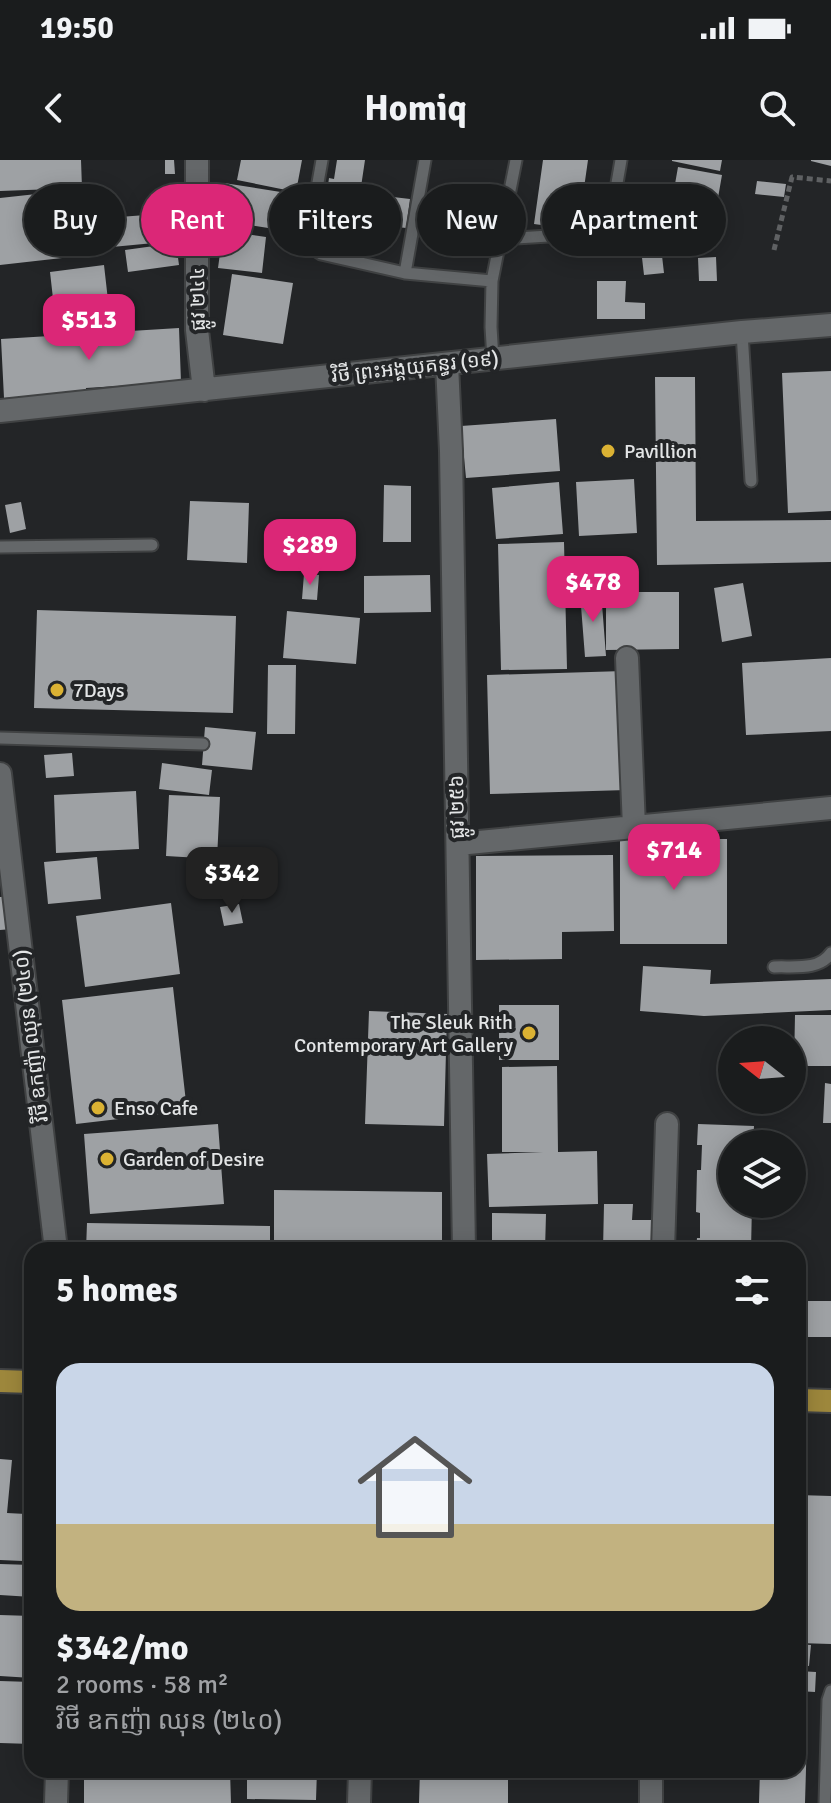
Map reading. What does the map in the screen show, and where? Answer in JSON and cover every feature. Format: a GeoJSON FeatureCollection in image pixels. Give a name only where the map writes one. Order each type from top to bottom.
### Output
{"type":"FeatureCollection","features":[{"type":"Feature","properties":{"kind":"main road"},"geometry":{"type":"LineString","coordinates":[[0,1381],[24,1382]]}},
{"type":"Feature","properties":{"kind":"main road"},"geometry":{"type":"LineString","coordinates":[[806,1400],[831,1401]]}},
{"type":"Feature","properties":{"kind":"street","name":"ផ្លូវ ២៤៤"},"geometry":{"type":"LineString","coordinates":[[197,160],[197,330],[204,390]]}},
{"type":"Feature","properties":{"kind":"street","name":"វិថី ព្រះអង្គយុគន្ធរ (១៩)"},"geometry":{"type":"LineString","coordinates":[[0,411],[831,325]]}},
{"type":"Feature","properties":{"kind":"street","name":"ផ្លូវ ២៥៦"},"geometry":{"type":"LineString","coordinates":[[447,364],[464,1242]]}},
{"type":"Feature","properties":{"kind":"street"},"geometry":{"type":"LineString","coordinates":[[627,658],[634,827]]}},
{"type":"Feature","properties":{"kind":"street","name":"វិថី ឧកញ៉ា ឈុន (២៤០)"},"geometry":{"type":"LineString","coordinates":[[0,774],[55,1242]]}},
{"type":"Feature","properties":{"kind":"street"},"geometry":{"type":"LineString","coordinates":[[458,844],[831,808]]}},
{"type":"Feature","properties":{"kind":"street"},"geometry":{"type":"LineString","coordinates":[[663,1242],[667,1124]]}},
{"type":"Feature","properties":{"kind":"street"},"geometry":{"type":"LineString","coordinates":[[56,1803],[57,1778]]}},
{"type":"Feature","properties":{"kind":"street"},"geometry":{"type":"LineString","coordinates":[[359,1803],[360,1778]]}},
{"type":"Feature","properties":{"kind":"street"},"geometry":{"type":"LineString","coordinates":[[651,1778],[651,1803]]}},
{"type":"Feature","properties":{"kind":"lane"},"geometry":{"type":"LineString","coordinates":[[322,160],[308,239],[312,248],[321,254],[405,273],[492,281]]}},
{"type":"Feature","properties":{"kind":"lane"},"geometry":{"type":"LineString","coordinates":[[405,273],[425,160]]}},
{"type":"Feature","properties":{"kind":"lane"},"geometry":{"type":"LineString","coordinates":[[511,184],[516,160]]}},
{"type":"Feature","properties":{"kind":"lane"},"geometry":{"type":"LineString","coordinates":[[526,237],[599,230],[611,218],[621,160]]}},
{"type":"Feature","properties":{"kind":"lane"},"geometry":{"type":"LineString","coordinates":[[493,359],[492,281],[497,256]]}},
{"type":"Feature","properties":{"kind":"lane"},"geometry":{"type":"LineString","coordinates":[[742,332],[751,481]]}},
{"type":"Feature","properties":{"kind":"lane"},"geometry":{"type":"LineString","coordinates":[[0,547],[152,545]]}},
{"type":"Feature","properties":{"kind":"lane"},"geometry":{"type":"LineString","coordinates":[[0,738],[203,744]]}},
{"type":"Feature","properties":{"kind":"lane"},"geometry":{"type":"LineString","coordinates":[[774,967],[813,966],[827,959],[831,953]]}},
{"type":"Feature","properties":{"kind":"lane"},"geometry":{"type":"LineString","coordinates":[[825,1803],[828,1700],[831,1691]]}},
{"type":"Feature","properties":{"kind":"path"},"geometry":{"type":"LineString","coordinates":[[774,250],[792,177],[831,181]]}},
{"type":"Feature","properties":{"kind":"building"},"geometry":{"type":"Polygon","coordinates":[[[0,160],[81,160],[82,184],[24,184],[24,190],[0,191],[0,160]]]}},
{"type":"Feature","properties":{"kind":"building"},"geometry":{"type":"Polygon","coordinates":[[[165,160],[174,160],[175,174],[165,174],[165,160]]]}},
{"type":"Feature","properties":{"kind":"building"},"geometry":{"type":"Polygon","coordinates":[[[241,160],[302,160],[298,184],[269,184],[269,187],[237,180],[241,160]]]}},
{"type":"Feature","properties":{"kind":"building"},"geometry":{"type":"Polygon","coordinates":[[[337,160],[365,160],[361,184],[328,184],[329,178],[334,179],[337,160]]]}},
{"type":"Feature","properties":{"kind":"building"},"geometry":{"type":"Polygon","coordinates":[[[543,160],[588,160],[585,184],[542,184],[542,225],[534,224],[543,160]]]}},
{"type":"Feature","properties":{"kind":"building"},"geometry":{"type":"Polygon","coordinates":[[[672,160],[722,160],[720,171],[672,160]]]}},
{"type":"Feature","properties":{"kind":"building"},"geometry":{"type":"Polygon","coordinates":[[[831,160],[831,166],[811,161],[831,160]]]}},
{"type":"Feature","properties":{"kind":"building"},"geometry":{"type":"Polygon","coordinates":[[[678,167],[722,175],[720,184],[675,184],[678,167]]]}},
{"type":"Feature","properties":{"kind":"building"},"geometry":{"type":"Polygon","coordinates":[[[757,181],[786,184],[784,197],[755,194],[757,181]]]}},
{"type":"Feature","properties":{"kind":"building"},"geometry":{"type":"Polygon","coordinates":[[[253,188],[269,190],[269,228],[253,226],[253,188]]]}},
{"type":"Feature","properties":{"kind":"building"},"geometry":{"type":"Polygon","coordinates":[[[24,195],[24,256],[71,257],[0,265],[0,198],[24,195]]]}},
{"type":"Feature","properties":{"kind":"building"},"geometry":{"type":"Polygon","coordinates":[[[401,198],[410,199],[406,228],[401,227],[401,198]]]}},
{"type":"Feature","properties":{"kind":"building"},"geometry":{"type":"Polygon","coordinates":[[[141,215],[141,244],[125,246],[125,217],[141,215]]]}},
{"type":"Feature","properties":{"kind":"building"},"geometry":{"type":"Polygon","coordinates":[[[253,235],[266,237],[262,273],[218,268],[220,256],[253,256],[253,235]]]}},
{"type":"Feature","properties":{"kind":"building"},"geometry":{"type":"Polygon","coordinates":[[[141,248],[141,256],[178,256],[179,265],[128,272],[125,250],[141,248]]]}},
{"type":"Feature","properties":{"kind":"building"},"geometry":{"type":"Polygon","coordinates":[[[642,256],[662,256],[664,273],[644,275],[642,256]]]}},
{"type":"Feature","properties":{"kind":"building"},"geometry":{"type":"Polygon","coordinates":[[[716,257],[717,281],[699,281],[698,258],[716,257]]]}},
{"type":"Feature","properties":{"kind":"building"},"geometry":{"type":"Polygon","coordinates":[[[104,265],[110,318],[56,325],[50,272],[104,265]]]}},
{"type":"Feature","properties":{"kind":"building"},"geometry":{"type":"Polygon","coordinates":[[[232,274],[293,283],[283,344],[223,335],[232,274]]]}},
{"type":"Feature","properties":{"kind":"building"},"geometry":{"type":"Polygon","coordinates":[[[597,281],[626,281],[625,302],[645,303],[645,319],[597,319],[597,281]]]}},
{"type":"Feature","properties":{"kind":"building"},"geometry":{"type":"Polygon","coordinates":[[[179,328],[181,382],[86,388],[86,394],[4,398],[1,339],[179,328]]]}},
{"type":"Feature","properties":{"kind":"building"},"geometry":{"type":"Polygon","coordinates":[[[831,371],[831,511],[788,513],[782,373],[831,371]]]}},
{"type":"Feature","properties":{"kind":"building"},"geometry":{"type":"Polygon","coordinates":[[[655,377],[695,377],[696,521],[831,520],[831,562],[657,565],[655,377]]]}},
{"type":"Feature","properties":{"kind":"building"},"geometry":{"type":"Polygon","coordinates":[[[556,419],[560,471],[466,478],[461,426],[556,419]]]}},
{"type":"Feature","properties":{"kind":"building"},"geometry":{"type":"Polygon","coordinates":[[[634,479],[637,533],[579,536],[576,482],[634,479]]]}},
{"type":"Feature","properties":{"kind":"building"},"geometry":{"type":"Polygon","coordinates":[[[559,482],[563,534],[496,539],[492,488],[559,482]]]}},
{"type":"Feature","properties":{"kind":"building"},"geometry":{"type":"Polygon","coordinates":[[[384,485],[411,486],[411,542],[383,542],[384,485]]]}},
{"type":"Feature","properties":{"kind":"building"},"geometry":{"type":"Polygon","coordinates":[[[190,501],[249,503],[247,563],[187,560],[190,501]]]}},
{"type":"Feature","properties":{"kind":"building"},"geometry":{"type":"Polygon","coordinates":[[[21,502],[26,529],[10,533],[5,505],[21,502]]]}},
{"type":"Feature","properties":{"kind":"building"},"geometry":{"type":"Polygon","coordinates":[[[564,542],[567,669],[501,670],[498,544],[564,542]]]}},
{"type":"Feature","properties":{"kind":"building"},"geometry":{"type":"Polygon","coordinates":[[[304,574],[319,575],[317,600],[302,599],[304,574]]]}},
{"type":"Feature","properties":{"kind":"building"},"geometry":{"type":"Polygon","coordinates":[[[430,575],[431,612],[364,613],[364,576],[430,575]]]}},
{"type":"Feature","properties":{"kind":"building"},"geometry":{"type":"Polygon","coordinates":[[[743,583],[752,636],[722,642],[714,588],[743,583]]]}},
{"type":"Feature","properties":{"kind":"building"},"geometry":{"type":"Polygon","coordinates":[[[601,591],[606,656],[585,657],[580,593],[601,591]]]}},
{"type":"Feature","properties":{"kind":"building"},"geometry":{"type":"Polygon","coordinates":[[[606,592],[679,592],[679,649],[606,650],[606,592]]]}},
{"type":"Feature","properties":{"kind":"building"},"geometry":{"type":"Polygon","coordinates":[[[37,610],[236,616],[233,713],[34,708],[37,610]]]}},
{"type":"Feature","properties":{"kind":"building"},"geometry":{"type":"Polygon","coordinates":[[[287,611],[360,618],[356,664],[283,658],[287,611]]]}},
{"type":"Feature","properties":{"kind":"building"},"geometry":{"type":"Polygon","coordinates":[[[831,658],[831,731],[746,735],[742,663],[831,658]]]}},
{"type":"Feature","properties":{"kind":"building"},"geometry":{"type":"Polygon","coordinates":[[[268,665],[296,665],[295,734],[267,734],[268,665]]]}},
{"type":"Feature","properties":{"kind":"building"},"geometry":{"type":"Polygon","coordinates":[[[624,671],[627,790],[490,794],[487,675],[624,671]]]}},
{"type":"Feature","properties":{"kind":"building"},"geometry":{"type":"Polygon","coordinates":[[[205,727],[256,732],[252,770],[202,765],[205,727]]]}},
{"type":"Feature","properties":{"kind":"building"},"geometry":{"type":"Polygon","coordinates":[[[72,753],[74,776],[46,778],[44,755],[72,753]]]}},
{"type":"Feature","properties":{"kind":"building"},"geometry":{"type":"Polygon","coordinates":[[[162,763],[212,770],[209,795],[159,789],[162,763]]]}},
{"type":"Feature","properties":{"kind":"building"},"geometry":{"type":"Polygon","coordinates":[[[136,791],[139,849],[56,853],[54,795],[136,791]]]}},
{"type":"Feature","properties":{"kind":"building"},"geometry":{"type":"Polygon","coordinates":[[[169,795],[220,797],[217,859],[166,856],[169,795]]]}},
{"type":"Feature","properties":{"kind":"building"},"geometry":{"type":"Polygon","coordinates":[[[620,839],[727,839],[727,944],[620,944],[620,839]]]}},
{"type":"Feature","properties":{"kind":"building"},"geometry":{"type":"Polygon","coordinates":[[[613,855],[614,931],[562,932],[562,959],[476,960],[476,856],[613,855]]]}},
{"type":"Feature","properties":{"kind":"building"},"geometry":{"type":"Polygon","coordinates":[[[97,857],[101,899],[48,904],[44,862],[97,857]]]}},
{"type":"Feature","properties":{"kind":"building"},"geometry":{"type":"Polygon","coordinates":[[[11,896],[12,929],[0,930],[0,897],[11,896]]]}},
{"type":"Feature","properties":{"kind":"building"},"geometry":{"type":"Polygon","coordinates":[[[171,903],[180,974],[85,987],[76,916],[171,903]]]}},
{"type":"Feature","properties":{"kind":"building"},"geometry":{"type":"Polygon","coordinates":[[[239,904],[243,923],[224,926],[220,907],[239,904]]]}},
{"type":"Feature","properties":{"kind":"building"},"geometry":{"type":"Polygon","coordinates":[[[643,966],[711,970],[710,984],[831,979],[831,1010],[704,1016],[640,1011],[643,966]]]}},
{"type":"Feature","properties":{"kind":"building"},"geometry":{"type":"Polygon","coordinates":[[[173,987],[187,1111],[76,1124],[62,1000],[173,987]]]}},
{"type":"Feature","properties":{"kind":"building","name":"The Sleuk Rith Contemporary Art Gallery"},"geometry":{"type":"Polygon","coordinates":[[[499,1005],[559,1005],[559,1060],[499,1060],[499,1005]]]}},
{"type":"Feature","properties":{"kind":"building"},"geometry":{"type":"Polygon","coordinates":[[[369,1011],[447,1014],[444,1126],[365,1124],[369,1011]]]}},
{"type":"Feature","properties":{"kind":"building"},"geometry":{"type":"Polygon","coordinates":[[[795,1015],[831,1015],[831,1066],[806,1066],[806,1026],[795,1026],[795,1015]]]}},
{"type":"Feature","properties":{"kind":"building"},"geometry":{"type":"Polygon","coordinates":[[[557,1066],[558,1152],[597,1151],[598,1204],[489,1207],[487,1154],[543,1152],[502,1152],[502,1067],[557,1066]]]}},
{"type":"Feature","properties":{"kind":"building"},"geometry":{"type":"Polygon","coordinates":[[[825,1083],[831,1084],[831,1123],[823,1123],[825,1083]]]}},
{"type":"Feature","properties":{"kind":"building"},"geometry":{"type":"Polygon","coordinates":[[[218,1124],[224,1204],[90,1214],[84,1134],[218,1124]]]}},
{"type":"Feature","properties":{"kind":"building"},"geometry":{"type":"Polygon","coordinates":[[[698,1124],[754,1126],[754,1130],[718,1130],[718,1218],[752,1218],[751,1242],[697,1242],[700,1238],[700,1213],[696,1212],[697,1170],[701,1170],[702,1145],[697,1145],[698,1124]]]}},
{"type":"Feature","properties":{"kind":"building"},"geometry":{"type":"Polygon","coordinates":[[[274,1190],[442,1192],[442,1242],[274,1242],[274,1190]]]}},
{"type":"Feature","properties":{"kind":"building"},"geometry":{"type":"Polygon","coordinates":[[[604,1204],[633,1204],[632,1220],[656,1220],[655,1242],[603,1242],[604,1204]]]}},
{"type":"Feature","properties":{"kind":"building"},"geometry":{"type":"Polygon","coordinates":[[[492,1213],[546,1214],[545,1242],[492,1242],[492,1213]]]}},
{"type":"Feature","properties":{"kind":"building"},"geometry":{"type":"Polygon","coordinates":[[[87,1223],[270,1226],[270,1242],[86,1242],[87,1223]]]}},
{"type":"Feature","properties":{"kind":"building"},"geometry":{"type":"Polygon","coordinates":[[[806,1301],[831,1301],[831,1337],[806,1337],[806,1301]]]}},
{"type":"Feature","properties":{"kind":"building"},"geometry":{"type":"Polygon","coordinates":[[[0,1459],[12,1460],[7,1513],[24,1514],[24,1545],[23,1561],[0,1560],[0,1459]]]}},
{"type":"Feature","properties":{"kind":"building"},"geometry":{"type":"Polygon","coordinates":[[[806,1495],[831,1496],[831,1644],[806,1643],[806,1495]]]}},
{"type":"Feature","properties":{"kind":"building"},"geometry":{"type":"Polygon","coordinates":[[[0,1564],[24,1565],[24,1596],[0,1595],[0,1564]]]}},
{"type":"Feature","properties":{"kind":"building"},"geometry":{"type":"Polygon","coordinates":[[[0,1615],[24,1616],[24,1678],[0,1676],[0,1615]]]}},
{"type":"Feature","properties":{"kind":"building"},"geometry":{"type":"Polygon","coordinates":[[[806,1645],[811,1645],[809,1666],[806,1666],[806,1645]]]}},
{"type":"Feature","properties":{"kind":"building"},"geometry":{"type":"Polygon","coordinates":[[[806,1671],[816,1672],[815,1692],[806,1691],[806,1671]]]}},
{"type":"Feature","properties":{"kind":"building"},"geometry":{"type":"Polygon","coordinates":[[[0,1681],[24,1682],[24,1744],[0,1743],[0,1681]]]}},
{"type":"Feature","properties":{"kind":"building"},"geometry":{"type":"Polygon","coordinates":[[[806,1702],[808,1702],[806,1769],[806,1702]]]}},
{"type":"Feature","properties":{"kind":"building"},"geometry":{"type":"Polygon","coordinates":[[[84,1778],[230,1778],[231,1803],[84,1803],[84,1778]]]}},
{"type":"Feature","properties":{"kind":"building"},"geometry":{"type":"Polygon","coordinates":[[[247,1778],[317,1778],[316,1800],[247,1799],[247,1778]]]}},
{"type":"Feature","properties":{"kind":"building"},"geometry":{"type":"Polygon","coordinates":[[[420,1778],[508,1778],[508,1803],[419,1803],[420,1778]]]}},
{"type":"Feature","properties":{"kind":"building"},"geometry":{"type":"Polygon","coordinates":[[[760,1778],[806,1778],[805,1803],[759,1803],[760,1778]]]}},
{"type":"Feature","properties":{"kind":"place","name":"Pavillion"},"geometry":{"type":"Point","coordinates":[608,451]}},
{"type":"Feature","properties":{"kind":"place","name":"7Days"},"geometry":{"type":"Point","coordinates":[57,690]}},
{"type":"Feature","properties":{"kind":"place","name":"The Sleuk Rith Contemporary Art Gallery"},"geometry":{"type":"Point","coordinates":[529,1033]}},
{"type":"Feature","properties":{"kind":"place","name":"Enso Cafe"},"geometry":{"type":"Point","coordinates":[98,1108]}},
{"type":"Feature","properties":{"kind":"place","name":"Garden of Desire"},"geometry":{"type":"Point","coordinates":[107,1159]}}]}
